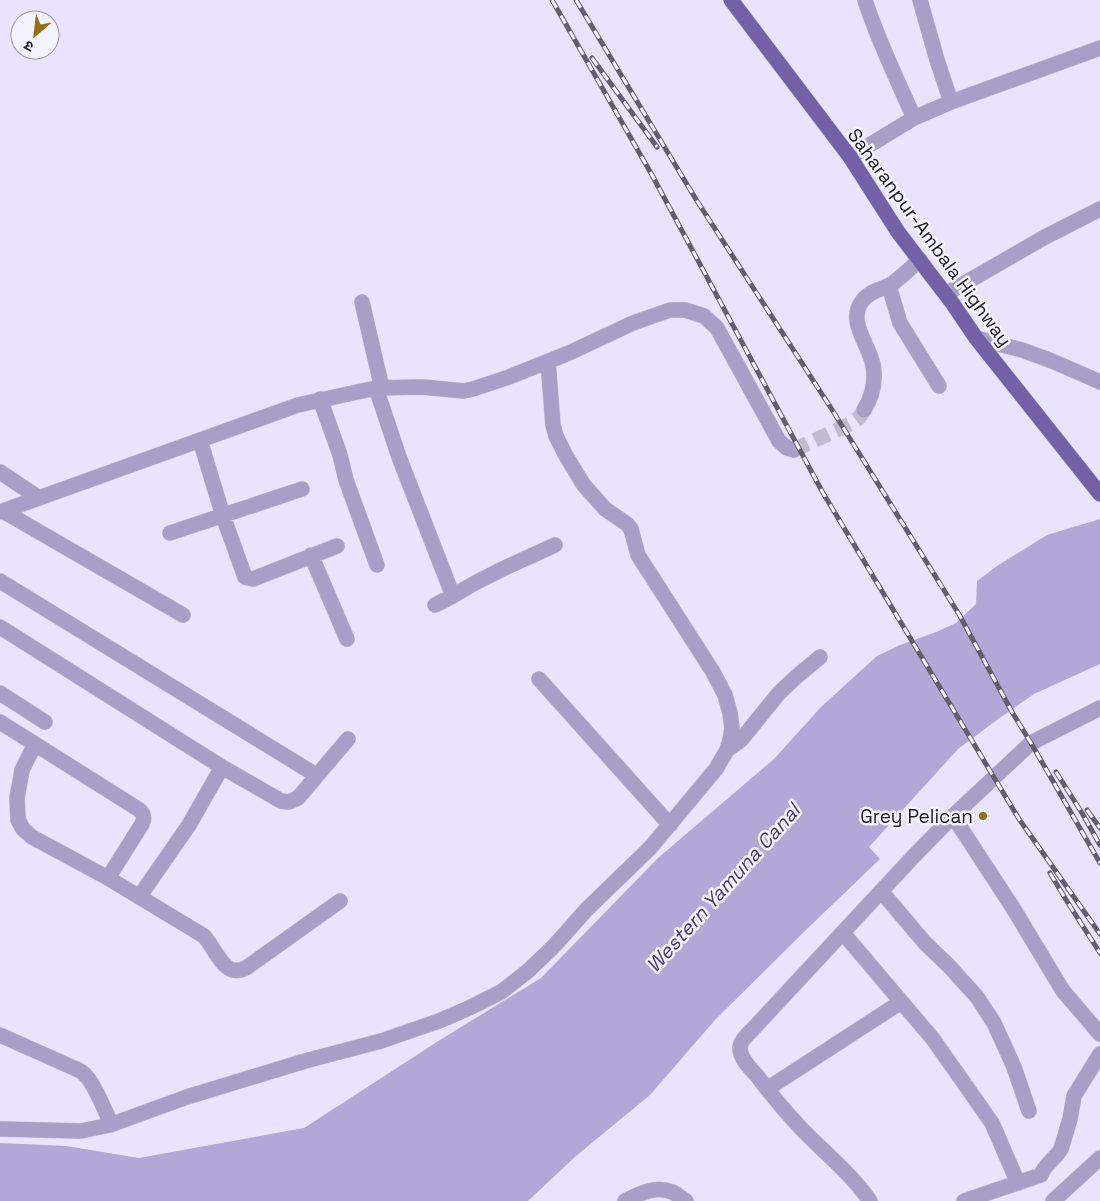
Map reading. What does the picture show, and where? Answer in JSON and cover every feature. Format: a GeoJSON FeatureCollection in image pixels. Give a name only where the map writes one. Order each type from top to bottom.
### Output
{"type":"FeatureCollection","features":[{"type":"Feature","properties":{"kind":"main road","name":"Saharanpur-Ambala Highway"},"geometry":{"type":"LineString","coordinates":[[731,0],[850,157],[898,232],[946,294],[976,338],[1100,494]]}},
{"type":"Feature","properties":{"kind":"street"},"geometry":{"type":"LineString","coordinates":[[864,0],[888,61],[914,118]]}},
{"type":"Feature","properties":{"kind":"street"},"geometry":{"type":"LineString","coordinates":[[920,0],[951,102]]}},
{"type":"Feature","properties":{"kind":"street"},"geometry":{"type":"LineString","coordinates":[[850,157],[914,118],[951,102],[1100,48]]}},
{"type":"Feature","properties":{"kind":"street"},"geometry":{"type":"LineString","coordinates":[[946,294],[1045,237],[1100,209]]}},
{"type":"Feature","properties":{"kind":"street"},"geometry":{"type":"LineString","coordinates":[[864,410],[870,399],[874,375],[871,357],[856,322],[856,312],[862,301],[870,293],[889,286],[920,260]]}},
{"type":"Feature","properties":{"kind":"street"},"geometry":{"type":"LineString","coordinates":[[889,286],[900,323],[940,386]]}},
{"type":"Feature","properties":{"kind":"street"},"geometry":{"type":"LineString","coordinates":[[362,302],[379,388],[399,458],[453,596]]}},
{"type":"Feature","properties":{"kind":"street"},"geometry":{"type":"LineString","coordinates":[[2,511],[298,405],[379,388],[473,389],[548,362],[633,323],[670,310],[685,310],[704,316],[717,328],[779,440],[787,448],[794,450]]}},
{"type":"Feature","properties":{"kind":"street"},"geometry":{"type":"LineString","coordinates":[[976,338],[1022,350],[1100,382]]}},
{"type":"Feature","properties":{"kind":"street"},"geometry":{"type":"LineString","coordinates":[[548,362],[551,413],[556,436],[583,484],[605,509],[627,524],[638,555],[713,672],[725,695],[730,713],[732,728],[728,750]]}},
{"type":"Feature","properties":{"kind":"street"},"geometry":{"type":"LineString","coordinates":[[320,400],[340,455],[346,480],[377,565]]}},
{"type":"Feature","properties":{"kind":"street"},"geometry":{"type":"LineString","coordinates":[[200,440],[223,516],[246,578],[252,579],[337,546]]}},
{"type":"Feature","properties":{"kind":"street"},"geometry":{"type":"LineString","coordinates":[[0,472],[39,498]]}},
{"type":"Feature","properties":{"kind":"street"},"geometry":{"type":"LineString","coordinates":[[170,534],[302,489]]}},
{"type":"Feature","properties":{"kind":"street"},"geometry":{"type":"LineString","coordinates":[[2,511],[183,615]]}},
{"type":"Feature","properties":{"kind":"street"},"geometry":{"type":"LineString","coordinates":[[435,605],[486,577],[555,545]]}},
{"type":"Feature","properties":{"kind":"street"},"geometry":{"type":"LineString","coordinates":[[312,555],[348,639]]}},
{"type":"Feature","properties":{"kind":"street"},"geometry":{"type":"LineString","coordinates":[[0,581],[316,775]]}},
{"type":"Feature","properties":{"kind":"street"},"geometry":{"type":"LineString","coordinates":[[0,627],[277,800],[285,802],[298,798],[348,739]]}},
{"type":"Feature","properties":{"kind":"street"},"geometry":{"type":"LineString","coordinates":[[0,1129],[81,1131],[111,1124],[187,1097],[305,1061],[381,1041],[440,1021],[501,992],[528,971],[554,946],[587,909],[650,848],[716,769],[728,750],[741,740],[779,693],[820,657]]}},
{"type":"Feature","properties":{"kind":"street"},"geometry":{"type":"LineString","coordinates":[[539,679],[670,824]]}},
{"type":"Feature","properties":{"kind":"street"},"geometry":{"type":"LineString","coordinates":[[0,693],[45,722]]}},
{"type":"Feature","properties":{"kind":"street"},"geometry":{"type":"LineString","coordinates":[[865,1199],[844,1171],[797,1124],[767,1089],[742,1056],[741,1043],[752,1029],[953,816],[1031,743],[1100,708]]}},
{"type":"Feature","properties":{"kind":"street"},"geometry":{"type":"LineString","coordinates":[[0,722],[143,812],[142,824],[108,878]]}},
{"type":"Feature","properties":{"kind":"street"},"geometry":{"type":"LineString","coordinates":[[35,744],[22,770],[17,798],[18,820],[23,829],[32,837],[108,878],[204,936],[228,968],[236,971],[246,968],[340,901]]}},
{"type":"Feature","properties":{"kind":"street"},"geometry":{"type":"LineString","coordinates":[[139,897],[189,825],[222,766]]}},
{"type":"Feature","properties":{"kind":"street"},"geometry":{"type":"LineString","coordinates":[[953,816],[1013,908],[1063,991],[1100,1034]]}},
{"type":"Feature","properties":{"kind":"street"},"geometry":{"type":"LineString","coordinates":[[881,891],[925,943],[949,966],[976,997],[994,1023],[1014,1067],[1029,1111]]}},
{"type":"Feature","properties":{"kind":"street"},"geometry":{"type":"LineString","coordinates":[[843,933],[933,1040],[992,1123],[1018,1183]]}},
{"type":"Feature","properties":{"kind":"street"},"geometry":{"type":"LineString","coordinates":[[767,1089],[902,1002]]}},
{"type":"Feature","properties":{"kind":"street"},"geometry":{"type":"LineString","coordinates":[[0,1035],[83,1072],[92,1085],[111,1124]]}},
{"type":"Feature","properties":{"kind":"street"},"geometry":{"type":"LineString","coordinates":[[965,1201],[1041,1175],[1043,1170],[1058,1154],[1070,1119],[1074,1096],[1100,1054]]}},
{"type":"Feature","properties":{"kind":"street"},"geometry":{"type":"LineString","coordinates":[[1041,1175],[1053,1201],[1100,1158]]}},
{"type":"Feature","properties":{"kind":"street"},"geometry":{"type":"LineString","coordinates":[[624,1201],[643,1192],[664,1190],[672,1192],[686,1201]]}},
{"type":"Feature","properties":{"kind":"water","name":"Western Yamuna Canal"},"geometry":{"type":"Polygon","coordinates":[[[1100,519],[1100,664],[1034,694],[958,749],[869,847],[880,859],[715,1020],[650,1095],[576,1156],[528,1201],[0,1201],[0,1143],[66,1146],[139,1158],[304,1128],[440,1040],[541,978],[658,858],[774,759],[821,707],[877,656],[956,623],[976,604],[977,581],[997,566],[1047,535],[1100,519]]]}},
{"type":"Feature","properties":{"kind":"tunnel"},"geometry":{"type":"LineString","coordinates":[[794,450],[852,423],[859,418],[864,410]]}},
{"type":"Feature","properties":{"kind":"railway"},"geometry":{"type":"LineString","coordinates":[[552,0],[652,175],[823,493],[1019,819],[1100,934]]}},
{"type":"Feature","properties":{"kind":"railway"},"geometry":{"type":"LineString","coordinates":[[576,0],[697,201],[831,408],[960,616],[1012,712],[1100,863]]}},
{"type":"Feature","properties":{"kind":"railway"},"geometry":{"type":"LineString","coordinates":[[592,58],[657,147]]}},
{"type":"Feature","properties":{"kind":"railway"},"geometry":{"type":"LineString","coordinates":[[1056,772],[1100,845]]}},
{"type":"Feature","properties":{"kind":"railway"},"geometry":{"type":"LineString","coordinates":[[1087,810],[1100,828]]}},
{"type":"Feature","properties":{"kind":"railway"},"geometry":{"type":"LineString","coordinates":[[1050,873],[1100,953]]}},
{"type":"Feature","properties":{"kind":"place","name":"Grey Pelican"},"geometry":{"type":"Point","coordinates":[983,816]}}]}
